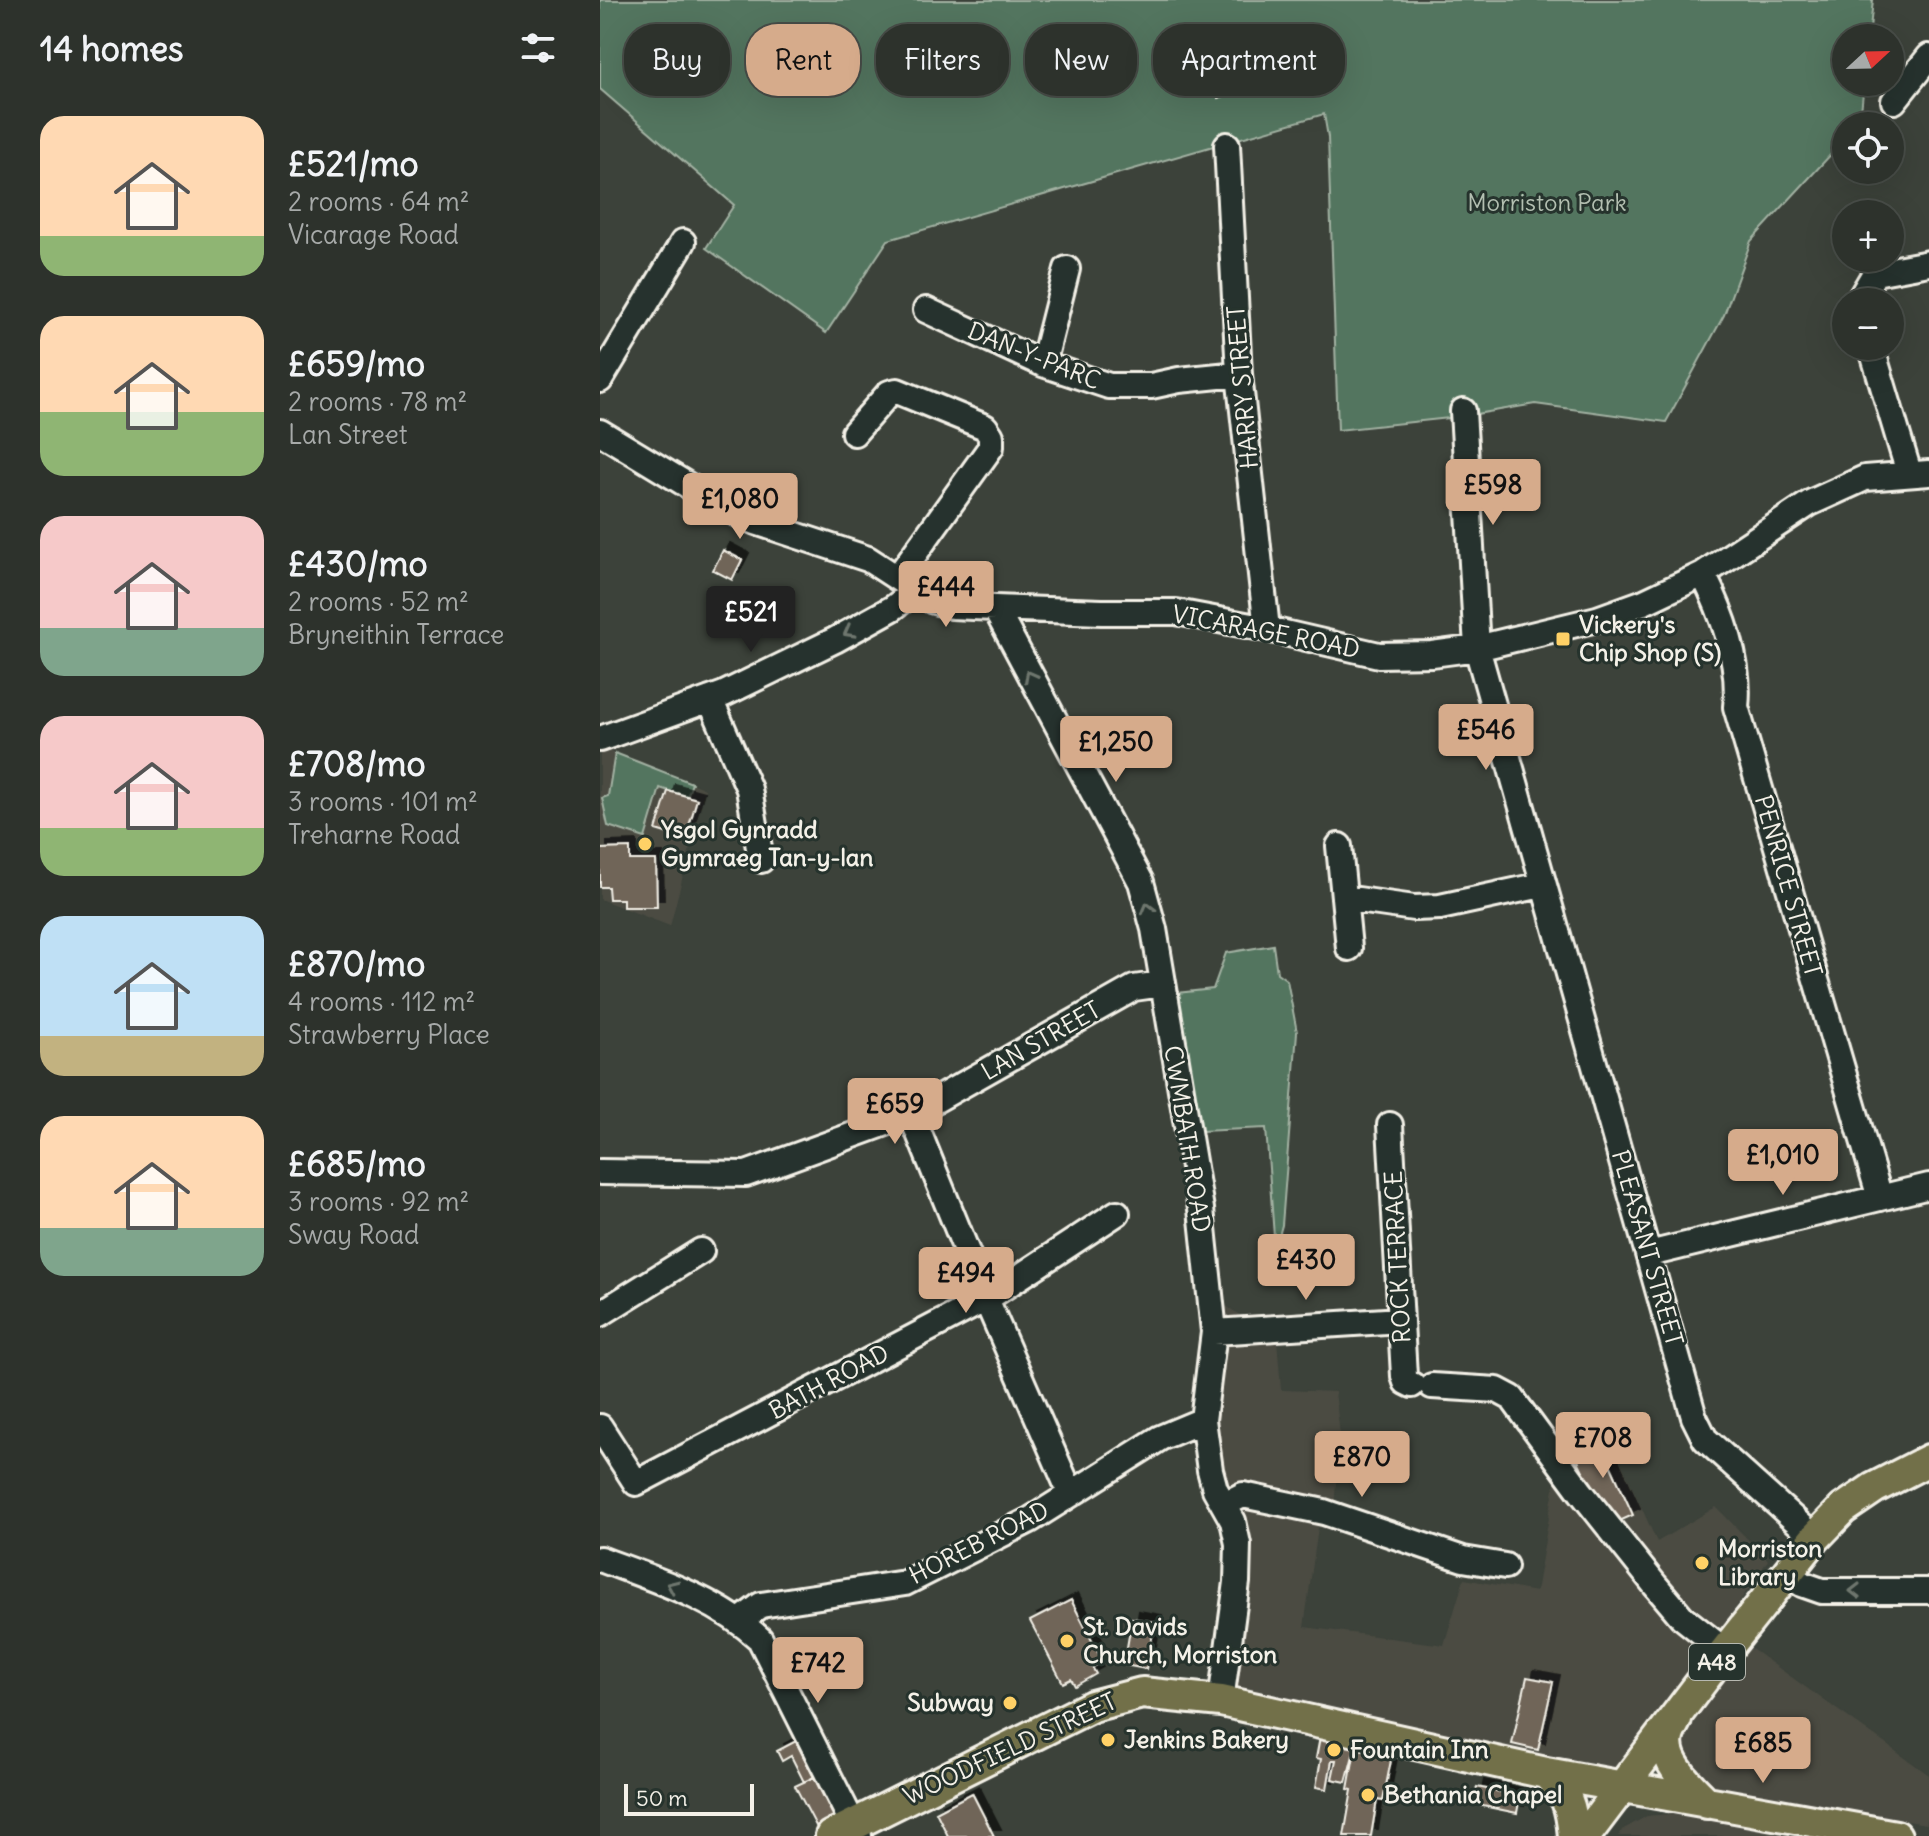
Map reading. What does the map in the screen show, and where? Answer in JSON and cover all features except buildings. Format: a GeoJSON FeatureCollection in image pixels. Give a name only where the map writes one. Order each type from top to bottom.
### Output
{"type":"FeatureCollection","features":[{"type":"Feature","properties":{"kind":"main road","name":"A48"},"geometry":{"type":"LineString","coordinates":[[1585,1836],[1815,1538],[1843,1509],[1874,1488],[1929,1460]]}},
{"type":"Feature","properties":{"kind":"main road","name":"WOODFIELD STREET"},"geometry":{"type":"LineString","coordinates":[[848,1832],[1092,1706],[1142,1693],[1221,1701],[1546,1773],[1896,1836]]}},
{"type":"Feature","properties":{"kind":"main road"},"geometry":{"type":"LineString","coordinates":[[1680,1710],[1667,1740],[1673,1763],[1707,1803]]}},
{"type":"Feature","properties":{"kind":"main road"},"geometry":{"type":"LineString","coordinates":[[1546,1773],[1564,1791],[1571,1809],[1574,1836]]}},
{"type":"Feature","properties":{"kind":"street"},"geometry":{"type":"LineString","coordinates":[[1894,101],[1929,57]]}},
{"type":"Feature","properties":{"kind":"street","name":"HARRY STREET"},"geometry":{"type":"LineString","coordinates":[[1227,145],[1239,374],[1267,629]]}},
{"type":"Feature","properties":{"kind":"street"},"geometry":{"type":"LineString","coordinates":[[600,380],[683,242]]}},
{"type":"Feature","properties":{"kind":"street"},"geometry":{"type":"LineString","coordinates":[[1866,288],[1875,273],[1929,263]]}},
{"type":"Feature","properties":{"kind":"street"},"geometry":{"type":"LineString","coordinates":[[1043,364],[1067,269]]}},
{"type":"Feature","properties":{"kind":"street","name":"DAN-Y-PARC"},"geometry":{"type":"LineString","coordinates":[[926,310],[1043,364],[1109,386],[1151,386],[1239,374]]}},
{"type":"Feature","properties":{"kind":"street"},"geometry":{"type":"LineString","coordinates":[[1876,360],[1919,473]]}},
{"type":"Feature","properties":{"kind":"street"},"geometry":{"type":"LineString","coordinates":[[600,739],[710,699],[835,640],[893,608],[991,447],[991,436],[985,427],[897,391],[889,393],[854,433]]}},
{"type":"Feature","properties":{"kind":"street"},"geometry":{"type":"LineString","coordinates":[[1344,898],[1414,908],[1440,907],[1542,885],[1477,648],[1463,411]]}},
{"type":"Feature","properties":{"kind":"street","name":"VICARAGE ROAD"},"geometry":{"type":"LineString","coordinates":[[600,432],[727,509],[756,522],[868,559],[931,600],[952,606],[1176,612],[1379,655],[1432,654],[1477,648],[1597,619],[1644,602],[1703,574],[1810,503],[1865,478],[1919,473]]}},
{"type":"Feature","properties":{"kind":"street","name":"PENRICE STREET"},"geometry":{"type":"LineString","coordinates":[[1703,574],[1719,606],[1738,683],[1736,707],[1880,1198]]}},
{"type":"Feature","properties":{"kind":"street","name":"CWMBATH ROAD"},"geometry":{"type":"LineString","coordinates":[[995,608],[1141,882],[1154,929],[1201,1209],[1214,1332],[1203,1420],[1215,1489],[1233,1521],[1238,1544],[1237,1582],[1221,1701]]}},
{"type":"Feature","properties":{"kind":"street"},"geometry":{"type":"LineString","coordinates":[[710,699],[749,789],[761,860]]}},
{"type":"Feature","properties":{"kind":"street"},"geometry":{"type":"LineString","coordinates":[[1339,846],[1349,948]]}},
{"type":"Feature","properties":{"kind":"street","name":"PLEASANT STREET"},"geometry":{"type":"LineString","coordinates":[[1542,885],[1694,1417],[1705,1439],[1815,1538]]}},
{"type":"Feature","properties":{"kind":"street","name":"LAN STREET"},"geometry":{"type":"LineString","coordinates":[[600,1172],[746,1174],[911,1114],[1134,988],[1162,984]]}},
{"type":"Feature","properties":{"kind":"street"},"geometry":{"type":"LineString","coordinates":[[911,1114],[986,1299],[1071,1494]]}},
{"type":"Feature","properties":{"kind":"street","name":"ROCK TERRACE"},"geometry":{"type":"LineString","coordinates":[[1390,1125],[1406,1382],[1422,1386],[1497,1390],[1512,1398],[1655,1585],[1682,1617],[1725,1651]]}},
{"type":"Feature","properties":{"kind":"street"},"geometry":{"type":"LineString","coordinates":[[1649,1254],[1929,1186]]}},
{"type":"Feature","properties":{"kind":"street","name":"BATH ROAD"},"geometry":{"type":"LineString","coordinates":[[600,1427],[636,1483],[986,1299],[1117,1213]]}},
{"type":"Feature","properties":{"kind":"street"},"geometry":{"type":"LineString","coordinates":[[600,1314],[701,1251]]}},
{"type":"Feature","properties":{"kind":"street"},"geometry":{"type":"LineString","coordinates":[[1214,1332],[1401,1320]]}},
{"type":"Feature","properties":{"kind":"street","name":"HOREB ROAD"},"geometry":{"type":"LineString","coordinates":[[740,1621],[761,1605],[905,1583],[1030,1520],[1160,1438],[1203,1420]]}},
{"type":"Feature","properties":{"kind":"street"},"geometry":{"type":"LineString","coordinates":[[1225,1504],[1243,1495],[1310,1509],[1463,1559],[1505,1566]]}},
{"type":"Feature","properties":{"kind":"street"},"geometry":{"type":"LineString","coordinates":[[600,1559],[668,1584],[740,1621],[760,1639],[848,1832]]}},
{"type":"Feature","properties":{"kind":"street"},"geometry":{"type":"LineString","coordinates":[[1786,1573],[1802,1584],[1822,1591],[1929,1591]]}},
{"type":"Feature","properties":{"kind":"shaded area","name":"Ysgol Gynradd Gymraeg Tan-y-lan"},"geometry":{"type":"Polygon","coordinates":[[[602,749],[640,761],[705,789],[670,926],[600,899],[602,749]]]}},
{"type":"Feature","properties":{"kind":"shaded area"},"geometry":{"type":"Polygon","coordinates":[[[1226,1306],[1277,1340],[1281,1390],[1335,1392],[1340,1435],[1332,1530],[1318,1527],[1304,1627],[1444,1645],[1464,1579],[1536,1592],[1556,1477],[1549,1437],[1599,1414],[1657,1542],[1716,1507],[1768,1560],[1620,1777],[1235,1691],[1248,1579],[1244,1511],[1226,1480],[1214,1420],[1226,1342],[1226,1306]]]}},
{"type":"Feature","properties":{"kind":"shaded area"},"geometry":{"type":"Polygon","coordinates":[[[1746,1645],[1929,1775],[1927,1824],[1705,1791],[1687,1772],[1681,1747],[1685,1728],[1746,1645]]]}},
{"type":"Feature","properties":{"kind":"shaded area"},"geometry":{"type":"Polygon","coordinates":[[[1669,1814],[1817,1836],[1619,1836],[1622,1830],[1647,1816],[1669,1814]]]}},
{"type":"Feature","properties":{"kind":"green space","name":"Morriston Park"},"geometry":{"type":"Polygon","coordinates":[[[600,0],[1873,0],[1870,24],[1832,24],[1832,96],[1863,96],[1861,112],[1832,112],[1832,153],[1751,241],[1724,315],[1666,422],[1535,404],[1459,417],[1338,430],[1328,137],[1324,114],[888,240],[826,333],[706,248],[734,205],[600,89],[600,0]]]}},
{"type":"Feature","properties":{"kind":"green space"},"geometry":{"type":"Polygon","coordinates":[[[615,753],[692,783],[687,797],[660,788],[645,838],[608,826],[602,798],[608,796],[615,753]]]}},
{"type":"Feature","properties":{"kind":"green space"},"geometry":{"type":"Polygon","coordinates":[[[1273,945],[1277,973],[1287,980],[1297,1032],[1282,1225],[1275,1250],[1266,1128],[1201,1131],[1177,993],[1213,989],[1226,953],[1273,945]]]}},
{"type":"Feature","properties":{"kind":"place","name":"Vickery's Chip Shop (S)"},"geometry":{"type":"Point","coordinates":[1563,639]}},
{"type":"Feature","properties":{"kind":"place","name":"Ysgol Gynradd Gymraeg Tan-y-lan"},"geometry":{"type":"Point","coordinates":[645,844]}},
{"type":"Feature","properties":{"kind":"place","name":"Morriston Library"},"geometry":{"type":"Point","coordinates":[1702,1563]}},
{"type":"Feature","properties":{"kind":"place","name":"St. Davids Church, Morriston"},"geometry":{"type":"Point","coordinates":[1067,1641]}},
{"type":"Feature","properties":{"kind":"place","name":"Subway"},"geometry":{"type":"Point","coordinates":[1010,1703]}},
{"type":"Feature","properties":{"kind":"place","name":"Jenkins Bakery"},"geometry":{"type":"Point","coordinates":[1108,1740]}},
{"type":"Feature","properties":{"kind":"place","name":"Fountain Inn"},"geometry":{"type":"Point","coordinates":[1334,1750]}},
{"type":"Feature","properties":{"kind":"place","name":"Bethania Chapel"},"geometry":{"type":"Point","coordinates":[1368,1795]}}]}
